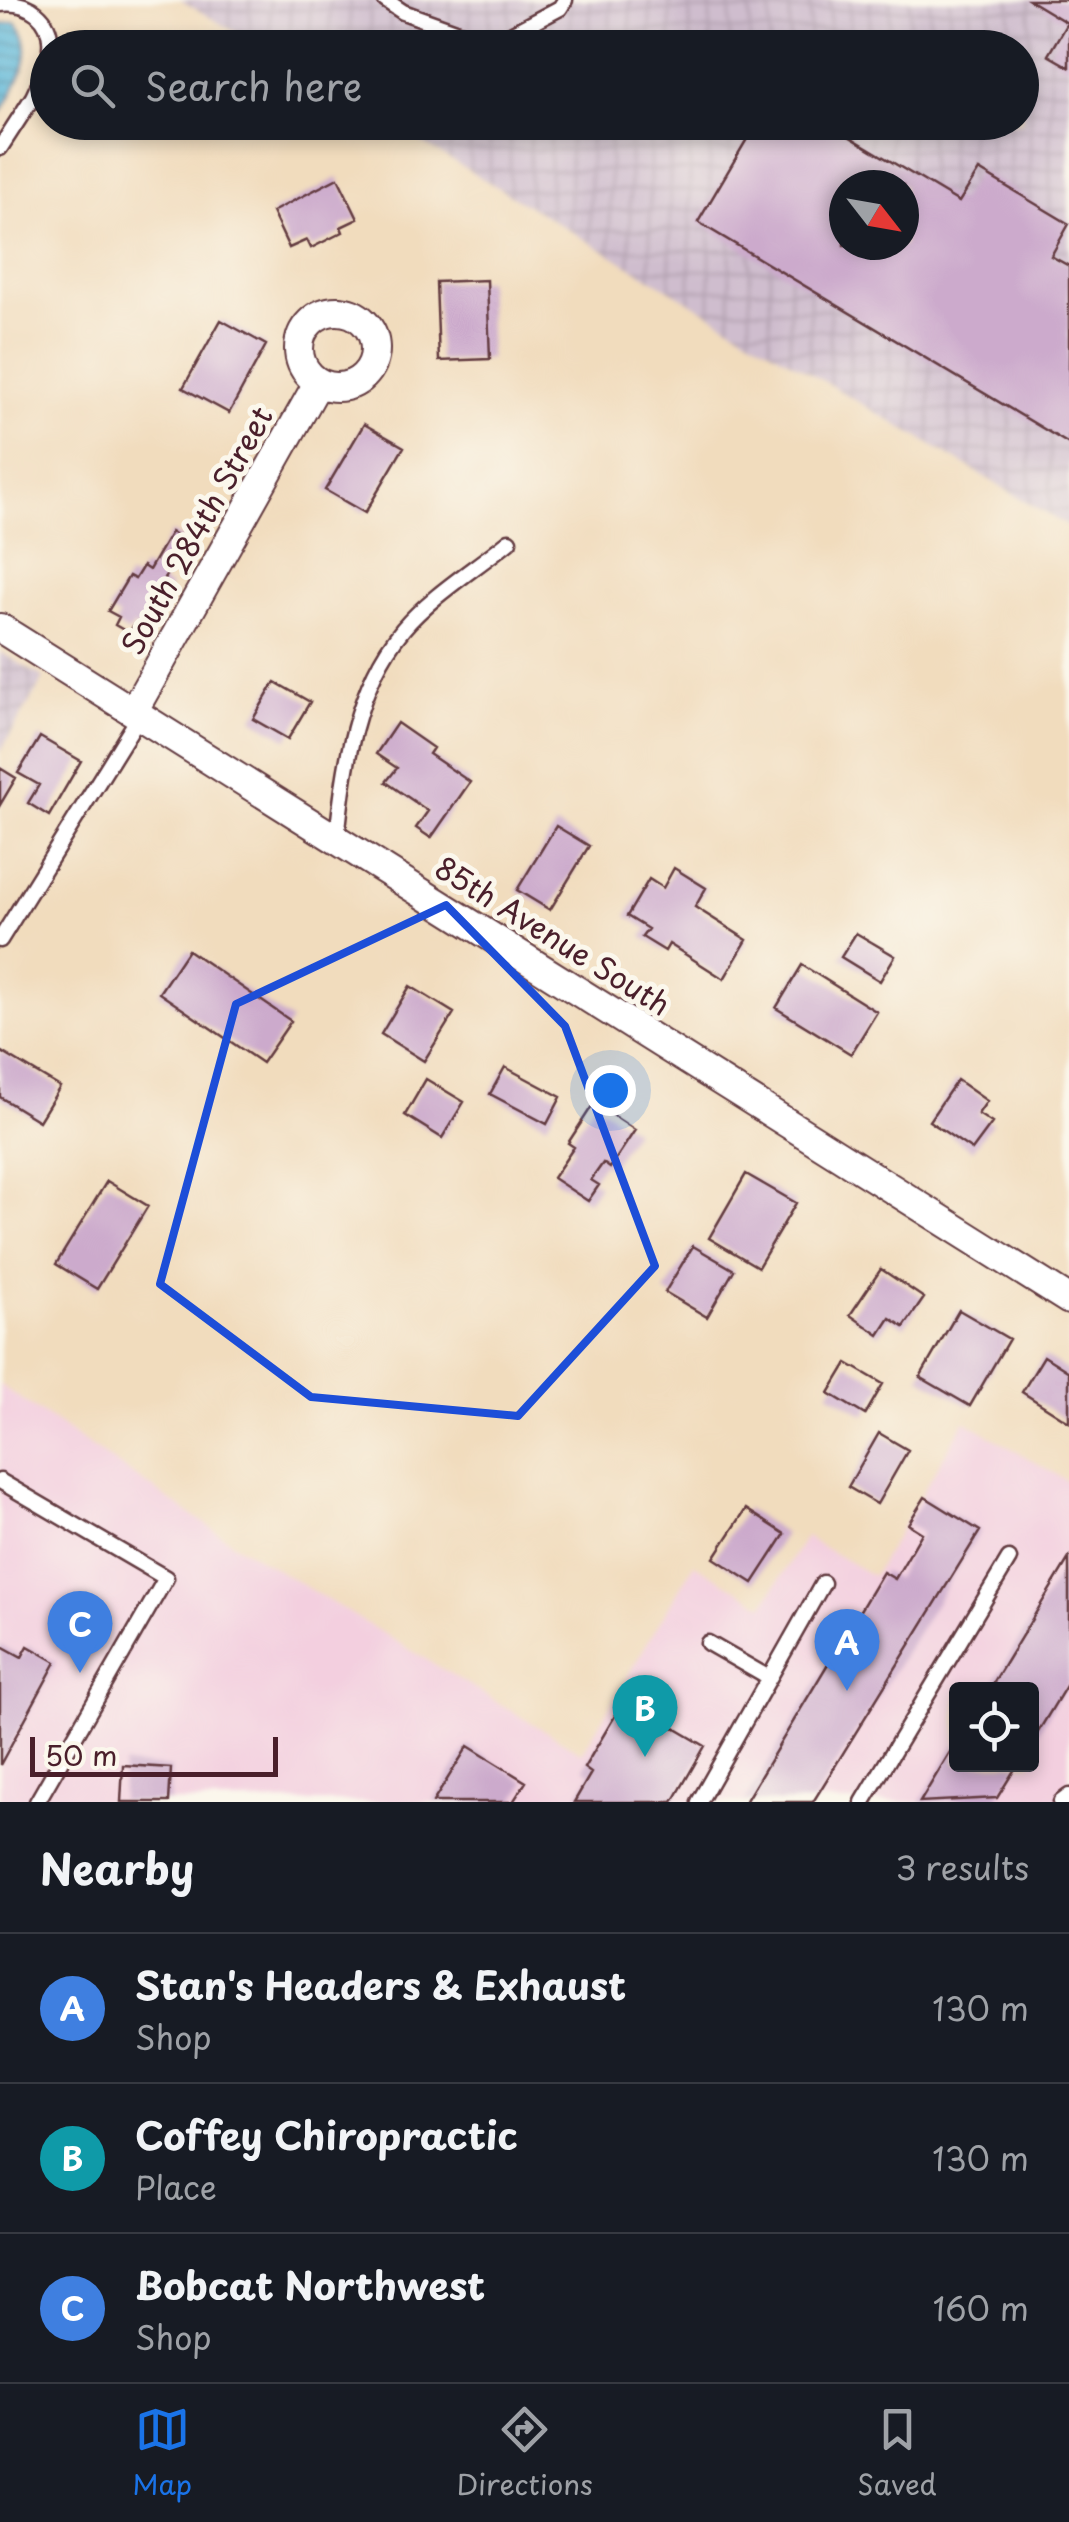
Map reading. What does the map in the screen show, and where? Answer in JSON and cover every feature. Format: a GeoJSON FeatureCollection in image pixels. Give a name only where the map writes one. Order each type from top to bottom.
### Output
{"type":"FeatureCollection","features":[{"type":"Feature","properties":{"kind":"street","name":"South 284th Street"},"geometry":{"type":"LineString","coordinates":[[138,713],[318,383]]}},
{"type":"Feature","properties":{"kind":"street","name":"85th Avenue South"},"geometry":{"type":"LineString","coordinates":[[0,628],[1069,1300]]}},
{"type":"Feature","properties":{"kind":"lane"},"geometry":{"type":"LineString","coordinates":[[384,0],[404,12],[454,30]]}},
{"type":"Feature","properties":{"kind":"lane"},"geometry":{"type":"LineString","coordinates":[[518,30],[560,8],[564,0]]}},
{"type":"Feature","properties":{"kind":"lane"},"geometry":{"type":"LineString","coordinates":[[0,4],[25,1],[43,16],[48,30]]}},
{"type":"Feature","properties":{"kind":"lane"},"geometry":{"type":"LineString","coordinates":[[0,148],[30,102]]}},
{"type":"Feature","properties":{"kind":"lane"},"geometry":{"type":"LineString","coordinates":[[337,839],[345,772],[359,714],[384,658],[402,630],[420,612],[510,541]]}},
{"type":"Feature","properties":{"kind":"lane"},"geometry":{"type":"LineString","coordinates":[[0,940],[138,713]]}},
{"type":"Feature","properties":{"kind":"lane"},"geometry":{"type":"LineString","coordinates":[[0,1481],[166,1578],[37,1802]]}},
{"type":"Feature","properties":{"kind":"lane"},"geometry":{"type":"LineString","coordinates":[[863,1802],[1009,1559]]}},
{"type":"Feature","properties":{"kind":"lane"},"geometry":{"type":"LineString","coordinates":[[698,1802],[823,1583]]}},
{"type":"Feature","properties":{"kind":"lane"},"geometry":{"type":"LineString","coordinates":[[708,1643],[770,1678]]}},
{"type":"Feature","properties":{"kind":"lane"},"geometry":{"type":"LineString","coordinates":[[1061,1802],[1069,1796]]}},
{"type":"Feature","properties":{"kind":"highlighted area"},"geometry":{"type":"Polygon","coordinates":[[[446,905],[565,1026],[655,1266],[518,1416],[311,1397],[160,1284],[236,1004],[446,905]]]}},
{"type":"Feature","properties":{"kind":"shaded area"},"geometry":{"type":"Polygon","coordinates":[[[180,0],[1069,0],[1069,527],[418,140],[1039,140],[1039,30],[232,30],[180,0]]]}},
{"type":"Feature","properties":{"kind":"shaded area"},"geometry":{"type":"Polygon","coordinates":[[[0,652],[44,678],[0,752],[0,652]]]}},
{"type":"Feature","properties":{"kind":"shaded area"},"geometry":{"type":"Polygon","coordinates":[[[0,1385],[236,1545],[582,1753],[694,1564],[764,1605],[805,1537],[873,1576],[965,1421],[1069,1482],[1069,1802],[0,1802],[0,1385]]]}},
{"type":"Feature","properties":{"kind":"water"},"geometry":{"type":"Polygon","coordinates":[[[16,22],[23,33],[26,56],[0,114],[0,25],[16,22]]]}},
{"type":"Feature","properties":{"kind":"building"},"geometry":{"type":"Polygon","coordinates":[[[1029,0],[1069,0],[1069,67],[1048,55],[1067,23],[1029,0]]]}},
{"type":"Feature","properties":{"kind":"building"},"geometry":{"type":"Polygon","coordinates":[[[746,140],[855,140],[905,170],[829,170],[829,260],[919,260],[919,178],[959,202],[979,170],[1069,224],[1051,256],[1069,266],[1069,444],[698,222],[746,140]]]}},
{"type":"Feature","properties":{"kind":"building"},"geometry":{"type":"Polygon","coordinates":[[[338,178],[358,219],[341,227],[343,232],[311,248],[307,240],[289,248],[272,212],[338,178]]]}},
{"type":"Feature","properties":{"kind":"building"},"geometry":{"type":"Polygon","coordinates":[[[487,280],[490,359],[439,361],[436,282],[487,280]]]}},
{"type":"Feature","properties":{"kind":"building"},"geometry":{"type":"Polygon","coordinates":[[[221,320],[266,345],[229,413],[183,388],[221,320]]]}},
{"type":"Feature","properties":{"kind":"building"},"geometry":{"type":"Polygon","coordinates":[[[364,424],[404,447],[365,513],[325,490],[364,424]]]}},
{"type":"Feature","properties":{"kind":"building"},"geometry":{"type":"Polygon","coordinates":[[[171,532],[186,541],[162,582],[170,587],[143,632],[133,626],[129,633],[115,625],[119,617],[108,611],[129,576],[135,579],[143,566],[149,570],[171,532]]]}},
{"type":"Feature","properties":{"kind":"building"},"geometry":{"type":"Polygon","coordinates":[[[275,682],[310,702],[288,739],[253,719],[275,682]]]}},
{"type":"Feature","properties":{"kind":"building"},"geometry":{"type":"Polygon","coordinates":[[[397,723],[433,748],[429,754],[470,782],[431,838],[416,828],[428,811],[386,782],[397,768],[376,754],[397,723]]]}},
{"type":"Feature","properties":{"kind":"building"},"geometry":{"type":"Polygon","coordinates":[[[40,737],[81,761],[49,816],[28,803],[39,785],[18,773],[40,737]]]}},
{"type":"Feature","properties":{"kind":"building"},"geometry":{"type":"Polygon","coordinates":[[[0,768],[16,778],[0,805],[0,768]]]}},
{"type":"Feature","properties":{"kind":"building"},"geometry":{"type":"Polygon","coordinates":[[[556,826],[589,846],[550,910],[517,890],[556,826]]]}},
{"type":"Feature","properties":{"kind":"building"},"geometry":{"type":"Polygon","coordinates":[[[674,868],[706,888],[695,907],[747,940],[724,979],[669,944],[665,951],[642,937],[648,929],[627,916],[649,879],[663,888],[674,868]]]}},
{"type":"Feature","properties":{"kind":"building"},"geometry":{"type":"Polygon","coordinates":[[[856,933],[895,956],[880,981],[841,957],[856,933]]]}},
{"type":"Feature","properties":{"kind":"building"},"geometry":{"type":"Polygon","coordinates":[[[188,950],[291,1021],[262,1063],[159,993],[188,950]]]}},
{"type":"Feature","properties":{"kind":"building"},"geometry":{"type":"Polygon","coordinates":[[[802,965],[877,1012],[851,1054],[776,1008],[802,965]]]}},
{"type":"Feature","properties":{"kind":"building"},"geometry":{"type":"Polygon","coordinates":[[[410,986],[454,1013],[424,1061],[381,1034],[410,986]]]}},
{"type":"Feature","properties":{"kind":"building"},"geometry":{"type":"Polygon","coordinates":[[[0,1051],[60,1087],[39,1121],[0,1097],[0,1051]]]}},
{"type":"Feature","properties":{"kind":"building"},"geometry":{"type":"Polygon","coordinates":[[[505,1067],[561,1097],[547,1124],[490,1094],[505,1067]]]}},
{"type":"Feature","properties":{"kind":"building"},"geometry":{"type":"Polygon","coordinates":[[[426,1079],[464,1102],[442,1138],[405,1115],[426,1079]]]}},
{"type":"Feature","properties":{"kind":"building"},"geometry":{"type":"Polygon","coordinates":[[[957,1080],[987,1101],[978,1114],[992,1123],[972,1150],[929,1121],[957,1080]]]}},
{"type":"Feature","properties":{"kind":"building"},"geometry":{"type":"Polygon","coordinates":[[[594,1103],[635,1130],[610,1168],[603,1163],[591,1180],[599,1185],[588,1201],[553,1178],[574,1147],[568,1143],[594,1103]]]}},
{"type":"Feature","properties":{"kind":"building"},"geometry":{"type":"Polygon","coordinates":[[[746,1174],[796,1203],[758,1267],[709,1238],[746,1174]]]}},
{"type":"Feature","properties":{"kind":"building"},"geometry":{"type":"Polygon","coordinates":[[[107,1181],[148,1206],[97,1289],[56,1264],[107,1181]]]}},
{"type":"Feature","properties":{"kind":"building"},"geometry":{"type":"Polygon","coordinates":[[[693,1246],[734,1270],[707,1317],[665,1292],[693,1246]]]}},
{"type":"Feature","properties":{"kind":"building"},"geometry":{"type":"Polygon","coordinates":[[[881,1269],[924,1298],[904,1327],[890,1318],[879,1335],[850,1315],[881,1269]]]}},
{"type":"Feature","properties":{"kind":"building"},"geometry":{"type":"Polygon","coordinates":[[[959,1310],[1009,1339],[970,1406],[920,1377],[959,1310]]]}},
{"type":"Feature","properties":{"kind":"building"},"geometry":{"type":"Polygon","coordinates":[[[1044,1356],[1069,1372],[1069,1422],[1022,1392],[1044,1356]]]}},
{"type":"Feature","properties":{"kind":"building"},"geometry":{"type":"Polygon","coordinates":[[[847,1363],[883,1384],[865,1415],[829,1393],[847,1363]]]}},
{"type":"Feature","properties":{"kind":"building"},"geometry":{"type":"Polygon","coordinates":[[[879,1433],[908,1450],[877,1504],[848,1487],[879,1433]]]}},
{"type":"Feature","properties":{"kind":"building"},"geometry":{"type":"Polygon","coordinates":[[[925,1497],[980,1531],[813,1802],[745,1802],[883,1572],[895,1579],[922,1533],[908,1524],[925,1497]]]}},
{"type":"Feature","properties":{"kind":"building"},"geometry":{"type":"Polygon","coordinates":[[[746,1509],[785,1534],[753,1583],[714,1558],[746,1509]]]}},
{"type":"Feature","properties":{"kind":"building"},"geometry":{"type":"Polygon","coordinates":[[[1069,1558],[1069,1681],[1039,1730],[1039,1682],[994,1682],[1069,1558]]]}},
{"type":"Feature","properties":{"kind":"building"},"geometry":{"type":"Polygon","coordinates":[[[0,1645],[22,1657],[28,1646],[56,1662],[0,1765],[0,1645]]]}},
{"type":"Feature","properties":{"kind":"building"},"geometry":{"type":"Polygon","coordinates":[[[625,1699],[705,1746],[673,1802],[574,1802],[591,1773],[584,1768],[625,1699]]]}},
{"type":"Feature","properties":{"kind":"building"},"geometry":{"type":"Polygon","coordinates":[[[468,1746],[526,1782],[513,1802],[433,1802],[468,1746]]]}},
{"type":"Feature","properties":{"kind":"building"},"geometry":{"type":"Polygon","coordinates":[[[949,1754],[949,1772],[1013,1772],[997,1798],[920,1802],[949,1754]]]}},
{"type":"Feature","properties":{"kind":"building"},"geometry":{"type":"Polygon","coordinates":[[[123,1765],[171,1768],[169,1802],[121,1802],[123,1765]]]}},
{"type":"Feature","properties":{"kind":"place","name":"Bobcat Northwest"},"geometry":{"type":"Point","coordinates":[80,1673]}},
{"type":"Feature","properties":{"kind":"place","name":"Stan's Headers & Exhaust"},"geometry":{"type":"Point","coordinates":[847,1691]}},
{"type":"Feature","properties":{"kind":"place","name":"Coffey Chiropractic"},"geometry":{"type":"Point","coordinates":[645,1757]}}]}
